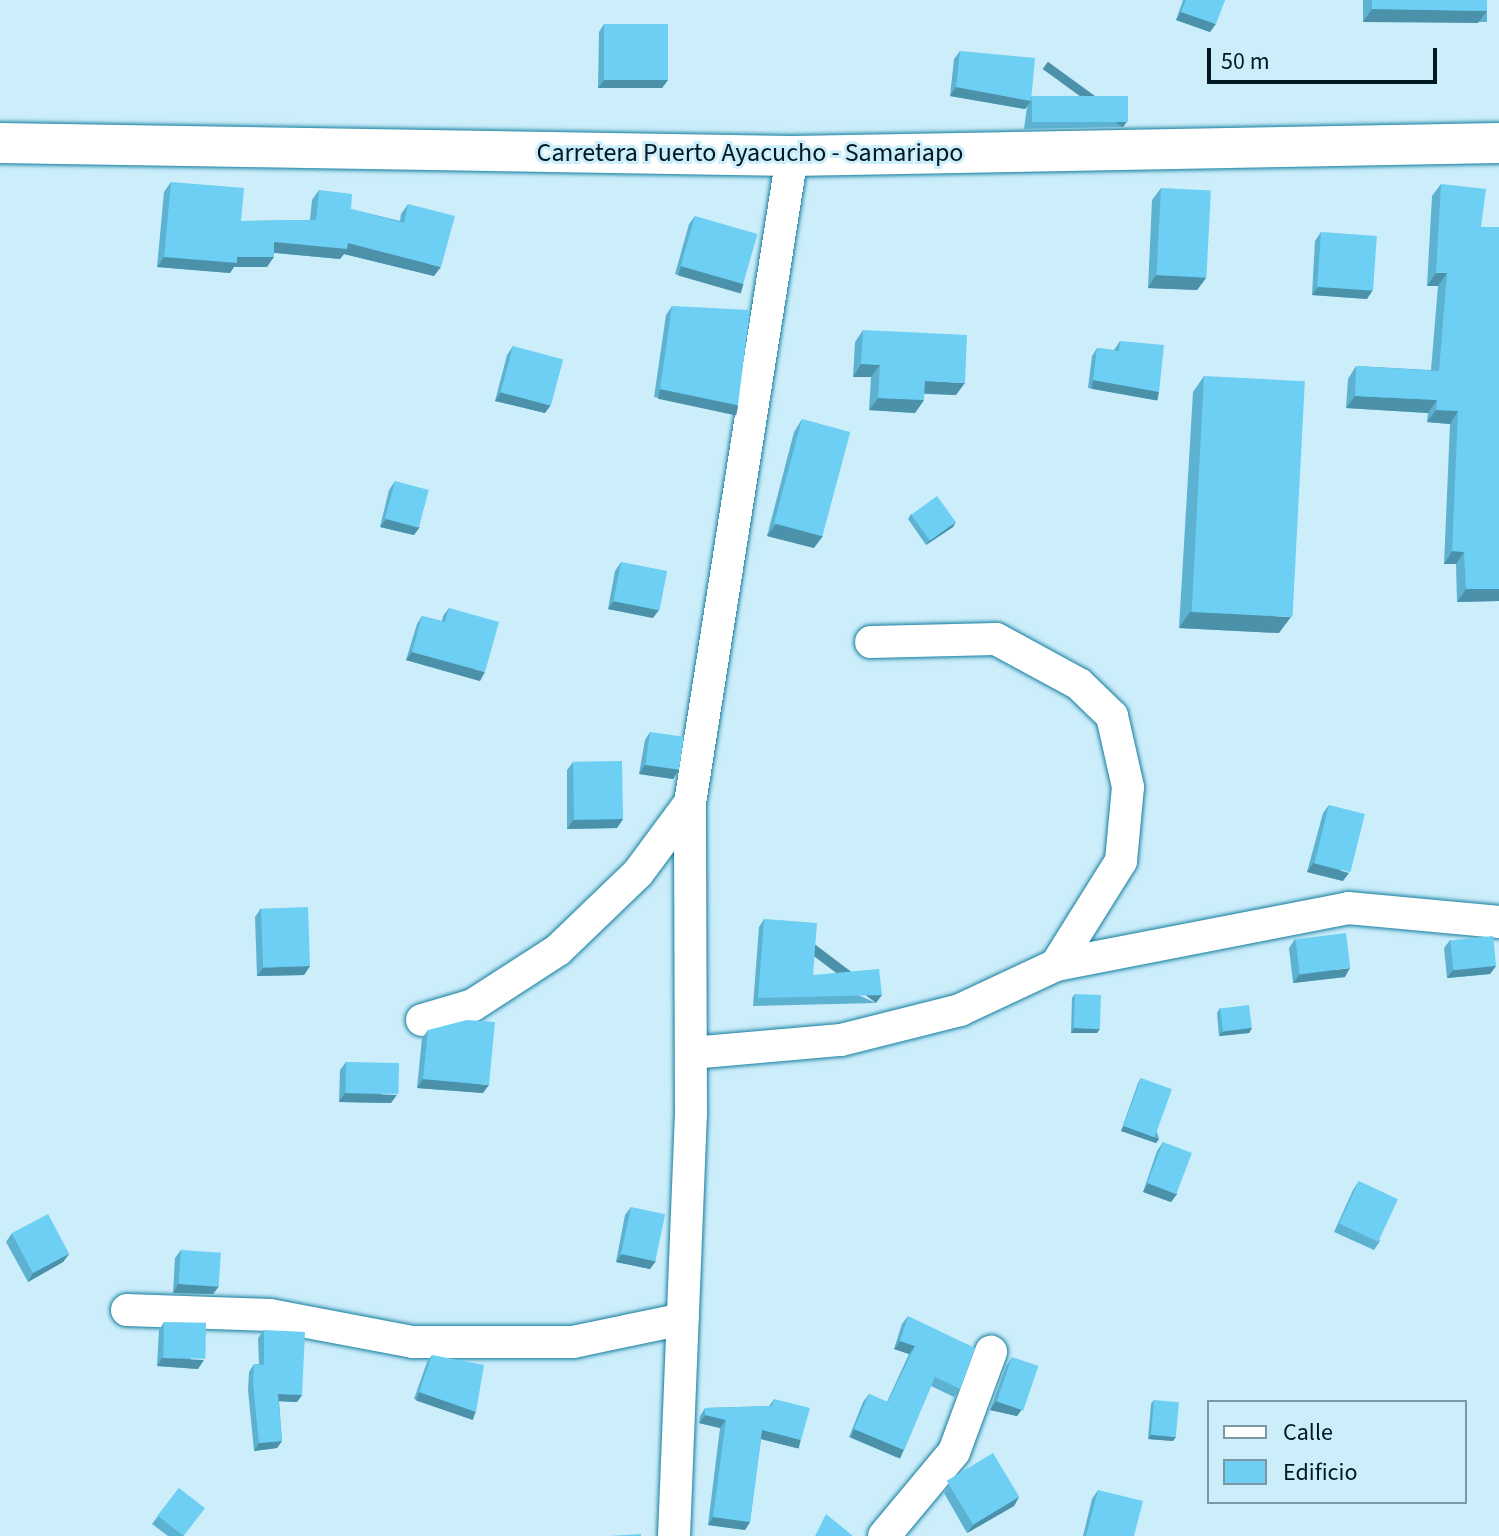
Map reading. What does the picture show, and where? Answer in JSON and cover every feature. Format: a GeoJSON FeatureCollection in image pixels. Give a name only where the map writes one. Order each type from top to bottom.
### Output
{"type":"FeatureCollection","features":[{"type":"Feature","properties":{"kind":"street","name":"Carretera Puerto Ayacucho - Samariapo"},"geometry":{"type":"LineString","coordinates":[[0,143],[792,156],[1499,143]]}},
{"type":"Feature","properties":{"kind":"street"},"geometry":{"type":"LineString","coordinates":[[674,1536],[691,1053],[690,803],[792,156]]}},
{"type":"Feature","properties":{"kind":"street"},"geometry":{"type":"LineString","coordinates":[[871,642],[996,639],[1079,684],[1112,716],[1128,787],[1121,861],[1056,965]]}},
{"type":"Feature","properties":{"kind":"street"},"geometry":{"type":"LineString","coordinates":[[422,1020],[473,1005],[558,950],[638,873],[690,803]]}},
{"type":"Feature","properties":{"kind":"street"},"geometry":{"type":"LineString","coordinates":[[691,1053],[841,1040],[960,1010],[1056,965],[1348,908],[1499,922]]}},
{"type":"Feature","properties":{"kind":"street"},"geometry":{"type":"LineString","coordinates":[[127,1310],[270,1315],[413,1342],[573,1342],[683,1319]]}},
{"type":"Feature","properties":{"kind":"street"},"geometry":{"type":"LineString","coordinates":[[884,1536],[954,1452],[991,1352]]}},
{"type":"Feature","properties":{"kind":"building"},"geometry":{"type":"Polygon","coordinates":[[[1186,0],[1225,0],[1216,24],[1181,12],[1186,0]]]}},
{"type":"Feature","properties":{"kind":"building"},"geometry":{"type":"Polygon","coordinates":[[[1372,0],[1487,0],[1487,11],[1372,9],[1372,0]]]}},
{"type":"Feature","properties":{"kind":"building"},"geometry":{"type":"Polygon","coordinates":[[[604,24],[668,24],[668,80],[604,80],[604,24]]]}},
{"type":"Feature","properties":{"kind":"building"},"geometry":{"type":"Polygon","coordinates":[[[960,51],[1035,58],[1031,101],[956,87],[960,51]]]}},
{"type":"Feature","properties":{"kind":"building"},"geometry":{"type":"Polygon","coordinates":[[[1032,96],[1128,96],[1128,122],[1032,122],[1032,96]]]}},
{"type":"Feature","properties":{"kind":"building"},"geometry":{"type":"Polygon","coordinates":[[[171,182],[244,188],[241,221],[316,220],[319,190],[352,194],[351,209],[404,223],[408,204],[455,216],[441,267],[348,243],[347,249],[274,242],[274,257],[237,257],[237,263],[164,257],[171,182]]]}},
{"type":"Feature","properties":{"kind":"building"},"geometry":{"type":"Polygon","coordinates":[[[1441,184],[1486,189],[1481,227],[1499,227],[1499,589],[1466,589],[1464,552],[1452,551],[1458,411],[1436,410],[1437,400],[1355,396],[1356,366],[1439,371],[1447,273],[1436,273],[1441,184]]]}},
{"type":"Feature","properties":{"kind":"building"},"geometry":{"type":"Polygon","coordinates":[[[1161,188],[1211,191],[1206,277],[1156,275],[1161,188]]]}},
{"type":"Feature","properties":{"kind":"building"},"geometry":{"type":"Polygon","coordinates":[[[695,216],[757,234],[743,284],[681,266],[695,216]]]}},
{"type":"Feature","properties":{"kind":"building"},"geometry":{"type":"Polygon","coordinates":[[[1321,232],[1377,236],[1373,291],[1317,287],[1321,232]]]}},
{"type":"Feature","properties":{"kind":"building"},"geometry":{"type":"Polygon","coordinates":[[[672,306],[750,310],[738,405],[660,389],[672,306]]]}},
{"type":"Feature","properties":{"kind":"building"},"geometry":{"type":"Polygon","coordinates":[[[863,330],[967,335],[965,383],[925,381],[924,400],[878,398],[880,365],[861,364],[863,330]]]}},
{"type":"Feature","properties":{"kind":"building"},"geometry":{"type":"Polygon","coordinates":[[[1120,341],[1164,345],[1159,392],[1093,380],[1097,348],[1119,351],[1120,341]]]}},
{"type":"Feature","properties":{"kind":"building"},"geometry":{"type":"Polygon","coordinates":[[[513,346],[563,359],[551,406],[501,392],[513,346]]]}},
{"type":"Feature","properties":{"kind":"building"},"geometry":{"type":"Polygon","coordinates":[[[1204,376],[1305,381],[1293,617],[1192,612],[1204,376]]]}},
{"type":"Feature","properties":{"kind":"building"},"geometry":{"type":"Polygon","coordinates":[[[802,419],[850,432],[822,536],[774,523],[802,419]]]}},
{"type":"Feature","properties":{"kind":"building"},"geometry":{"type":"Polygon","coordinates":[[[395,481],[429,490],[419,528],[385,519],[395,481]]]}},
{"type":"Feature","properties":{"kind":"building"},"geometry":{"type":"Polygon","coordinates":[[[937,496],[956,522],[930,541],[911,515],[937,496]]]}},
{"type":"Feature","properties":{"kind":"building"},"geometry":{"type":"Polygon","coordinates":[[[621,562],[667,571],[660,610],[613,601],[621,562]]]}},
{"type":"Feature","properties":{"kind":"building"},"geometry":{"type":"Polygon","coordinates":[[[449,608],[499,622],[485,672],[412,652],[422,616],[445,622],[449,608]]]}},
{"type":"Feature","properties":{"kind":"building"},"geometry":{"type":"Polygon","coordinates":[[[650,732],[684,737],[679,769],[645,765],[650,732]]]}},
{"type":"Feature","properties":{"kind":"building"},"geometry":{"type":"Polygon","coordinates":[[[622,761],[623,819],[574,820],[573,762],[622,761]]]}},
{"type":"Feature","properties":{"kind":"building"},"geometry":{"type":"Polygon","coordinates":[[[1329,805],[1365,814],[1350,872],[1314,863],[1329,805]]]}},
{"type":"Feature","properties":{"kind":"building"},"geometry":{"type":"Polygon","coordinates":[[[308,907],[310,966],[263,968],[261,909],[308,907]]]}},
{"type":"Feature","properties":{"kind":"building"},"geometry":{"type":"Polygon","coordinates":[[[764,919],[817,923],[813,975],[879,969],[882,995],[758,998],[764,919]]]}},
{"type":"Feature","properties":{"kind":"building"},"geometry":{"type":"Polygon","coordinates":[[[1346,933],[1350,968],[1300,974],[1295,939],[1346,933]]]}},
{"type":"Feature","properties":{"kind":"building"},"geometry":{"type":"Polygon","coordinates":[[[1493,936],[1496,966],[1453,970],[1450,940],[1493,936]]]}},
{"type":"Feature","properties":{"kind":"building"},"geometry":{"type":"Polygon","coordinates":[[[1075,994],[1101,995],[1100,1029],[1074,1028],[1075,994]]]}},
{"type":"Feature","properties":{"kind":"building"},"geometry":{"type":"Polygon","coordinates":[[[1249,1005],[1252,1028],[1223,1031],[1220,1009],[1249,1005]]]}},
{"type":"Feature","properties":{"kind":"building"},"geometry":{"type":"Polygon","coordinates":[[[467,1020],[495,1022],[489,1085],[423,1079],[428,1030],[467,1020]]]}},
{"type":"Feature","properties":{"kind":"building"},"geometry":{"type":"Polygon","coordinates":[[[346,1062],[399,1063],[398,1094],[345,1093],[346,1062]]]}},
{"type":"Feature","properties":{"kind":"building"},"geometry":{"type":"Polygon","coordinates":[[[1141,1078],[1172,1089],[1155,1137],[1124,1126],[1141,1078]]]}},
{"type":"Feature","properties":{"kind":"building"},"geometry":{"type":"Polygon","coordinates":[[[1163,1142],[1192,1153],[1176,1194],[1147,1183],[1163,1142]]]}},
{"type":"Feature","properties":{"kind":"building"},"geometry":{"type":"Polygon","coordinates":[[[1359,1181],[1398,1199],[1378,1242],[1339,1224],[1359,1181]]]}},
{"type":"Feature","properties":{"kind":"building"},"geometry":{"type":"Polygon","coordinates":[[[631,1207],[665,1214],[655,1261],[621,1254],[631,1207]]]}},
{"type":"Feature","properties":{"kind":"building"},"geometry":{"type":"Polygon","coordinates":[[[48,1214],[69,1254],[33,1273],[12,1233],[48,1214]]]}},
{"type":"Feature","properties":{"kind":"building"},"geometry":{"type":"Polygon","coordinates":[[[181,1250],[221,1253],[219,1287],[179,1284],[181,1250]]]}},
{"type":"Feature","properties":{"kind":"building"},"geometry":{"type":"Polygon","coordinates":[[[908,1316],[975,1348],[960,1389],[935,1377],[904,1450],[854,1429],[869,1394],[888,1402],[915,1346],[900,1341],[908,1316]]]}},
{"type":"Feature","properties":{"kind":"building"},"geometry":{"type":"Polygon","coordinates":[[[164,1322],[206,1323],[205,1359],[163,1358],[164,1322]]]}},
{"type":"Feature","properties":{"kind":"building"},"geometry":{"type":"Polygon","coordinates":[[[264,1330],[305,1332],[302,1395],[278,1394],[282,1441],[259,1443],[253,1383],[254,1364],[264,1365],[264,1330]]]}},
{"type":"Feature","properties":{"kind":"building"},"geometry":{"type":"Polygon","coordinates":[[[432,1355],[484,1365],[476,1412],[419,1392],[432,1355]]]}},
{"type":"Feature","properties":{"kind":"building"},"geometry":{"type":"Polygon","coordinates":[[[1012,1357],[1038,1366],[1023,1411],[997,1401],[1012,1357]]]}},
{"type":"Feature","properties":{"kind":"building"},"geometry":{"type":"Polygon","coordinates":[[[774,1399],[810,1408],[801,1440],[762,1430],[750,1522],[713,1517],[726,1420],[705,1415],[705,1408],[772,1406],[774,1399]]]}},
{"type":"Feature","properties":{"kind":"building"},"geometry":{"type":"Polygon","coordinates":[[[1154,1400],[1179,1402],[1176,1437],[1151,1435],[1154,1400]]]}},
{"type":"Feature","properties":{"kind":"building"},"geometry":{"type":"Polygon","coordinates":[[[993,1453],[1019,1497],[973,1525],[947,1481],[993,1453]]]}},
{"type":"Feature","properties":{"kind":"building"},"geometry":{"type":"Polygon","coordinates":[[[179,1488],[205,1508],[183,1536],[157,1516],[179,1488]]]}},
{"type":"Feature","properties":{"kind":"building"},"geometry":{"type":"Polygon","coordinates":[[[1098,1490],[1143,1501],[1134,1536],[1086,1536],[1098,1490]]]}},
{"type":"Feature","properties":{"kind":"building"},"geometry":{"type":"Polygon","coordinates":[[[826,1514],[853,1536],[815,1536],[826,1514]]]}}]}
